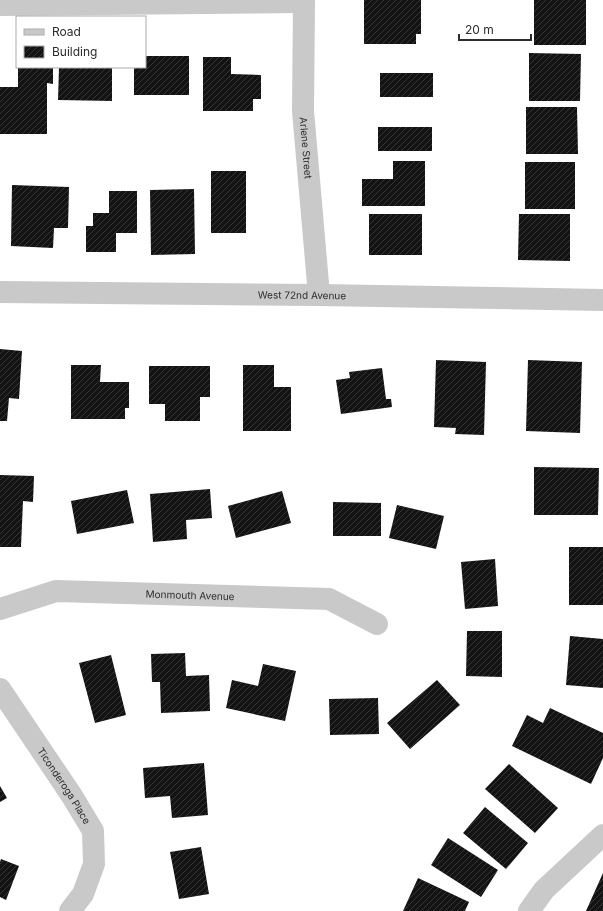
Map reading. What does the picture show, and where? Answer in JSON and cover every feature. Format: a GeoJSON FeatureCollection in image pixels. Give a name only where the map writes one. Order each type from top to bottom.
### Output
{"type":"FeatureCollection","features":[{"type":"Feature","properties":{"kind":"street"},"geometry":{"type":"LineString","coordinates":[[0,5],[304,1]]}},
{"type":"Feature","properties":{"kind":"street","name":"Arlene Street"},"geometry":{"type":"LineString","coordinates":[[304,1],[304,111],[319,295]]}},
{"type":"Feature","properties":{"kind":"street","name":"West 72nd Avenue"},"geometry":{"type":"LineString","coordinates":[[0,292],[319,295],[603,300]]}},
{"type":"Feature","properties":{"kind":"street","name":"Monmouth Avenue"},"geometry":{"type":"LineString","coordinates":[[0,609],[56,591],[329,599],[377,624]]}},
{"type":"Feature","properties":{"kind":"street","name":"Ticonderoga Place"},"geometry":{"type":"LineString","coordinates":[[0,690],[72,796],[93,831],[94,864],[83,894],[70,911]]}},
{"type":"Feature","properties":{"kind":"street"},"geometry":{"type":"LineString","coordinates":[[530,911],[544,890],[603,835]]}},
{"type":"Feature","properties":{"kind":"building"},"geometry":{"type":"Polygon","coordinates":[[[364,0],[421,0],[421,34],[416,34],[416,44],[364,44],[364,0]]]}},
{"type":"Feature","properties":{"kind":"building"},"geometry":{"type":"Polygon","coordinates":[[[534,0],[586,0],[586,45],[534,45],[534,0]]]}},
{"type":"Feature","properties":{"kind":"building"},"geometry":{"type":"Polygon","coordinates":[[[529,53],[581,54],[580,101],[529,101],[529,53]]]}},
{"type":"Feature","properties":{"kind":"building"},"geometry":{"type":"Polygon","coordinates":[[[146,56],[189,56],[189,95],[134,95],[134,68],[146,68],[146,56]]]}},
{"type":"Feature","properties":{"kind":"building"},"geometry":{"type":"Polygon","coordinates":[[[203,57],[231,57],[231,74],[261,75],[261,99],[253,99],[253,111],[203,111],[203,57]]]}},
{"type":"Feature","properties":{"kind":"building"},"geometry":{"type":"Polygon","coordinates":[[[18,68],[53,68],[53,84],[47,83],[47,134],[0,134],[0,87],[18,87],[18,68]]]}},
{"type":"Feature","properties":{"kind":"building"},"geometry":{"type":"Polygon","coordinates":[[[59,68],[112,68],[112,101],[58,100],[59,68]]]}},
{"type":"Feature","properties":{"kind":"building"},"geometry":{"type":"Polygon","coordinates":[[[380,73],[433,73],[433,97],[380,97],[380,73]]]}},
{"type":"Feature","properties":{"kind":"building"},"geometry":{"type":"Polygon","coordinates":[[[526,107],[577,107],[578,154],[526,154],[526,107]]]}},
{"type":"Feature","properties":{"kind":"building"},"geometry":{"type":"Polygon","coordinates":[[[378,127],[432,127],[432,151],[378,151],[378,127]]]}},
{"type":"Feature","properties":{"kind":"building"},"geometry":{"type":"Polygon","coordinates":[[[393,161],[425,161],[425,206],[362,206],[362,179],[393,179],[393,161]]]}},
{"type":"Feature","properties":{"kind":"building"},"geometry":{"type":"Polygon","coordinates":[[[525,162],[575,162],[575,209],[525,209],[525,162]]]}},
{"type":"Feature","properties":{"kind":"building"},"geometry":{"type":"Polygon","coordinates":[[[211,171],[246,171],[246,233],[211,233],[211,171]]]}},
{"type":"Feature","properties":{"kind":"building"},"geometry":{"type":"Polygon","coordinates":[[[12,185],[69,187],[68,228],[54,228],[53,248],[11,246],[12,185]]]}},
{"type":"Feature","properties":{"kind":"building"},"geometry":{"type":"Polygon","coordinates":[[[194,189],[195,254],[151,255],[150,190],[194,189]]]}},
{"type":"Feature","properties":{"kind":"building"},"geometry":{"type":"Polygon","coordinates":[[[109,191],[137,191],[137,233],[116,233],[116,252],[86,252],[86,226],[93,226],[93,213],[109,213],[109,191]]]}},
{"type":"Feature","properties":{"kind":"building"},"geometry":{"type":"Polygon","coordinates":[[[369,214],[422,214],[422,255],[369,255],[369,214]]]}},
{"type":"Feature","properties":{"kind":"building"},"geometry":{"type":"Polygon","coordinates":[[[519,214],[570,214],[570,261],[518,260],[519,214]]]}},
{"type":"Feature","properties":{"kind":"building"},"geometry":{"type":"Polygon","coordinates":[[[0,349],[22,351],[19,399],[9,398],[7,421],[0,421],[0,349]]]}},
{"type":"Feature","properties":{"kind":"building"},"geometry":{"type":"Polygon","coordinates":[[[436,360],[486,362],[484,435],[455,434],[456,428],[434,427],[436,360]]]}},
{"type":"Feature","properties":{"kind":"building"},"geometry":{"type":"Polygon","coordinates":[[[528,360],[582,362],[580,433],[526,431],[528,360]]]}},
{"type":"Feature","properties":{"kind":"building"},"geometry":{"type":"Polygon","coordinates":[[[71,365],[101,365],[100,382],[129,382],[129,408],[125,408],[125,419],[71,419],[71,365]]]}},
{"type":"Feature","properties":{"kind":"building"},"geometry":{"type":"Polygon","coordinates":[[[243,365],[274,365],[274,387],[291,387],[291,431],[243,431],[243,365]]]}},
{"type":"Feature","properties":{"kind":"building"},"geometry":{"type":"Polygon","coordinates":[[[149,366],[210,366],[210,397],[200,397],[200,421],[165,421],[165,404],[149,404],[149,366]]]}},
{"type":"Feature","properties":{"kind":"building"},"geometry":{"type":"Polygon","coordinates":[[[382,368],[386,399],[391,399],[392,407],[341,414],[336,380],[350,378],[349,372],[382,368]]]}},
{"type":"Feature","properties":{"kind":"building"},"geometry":{"type":"Polygon","coordinates":[[[534,467],[599,468],[598,515],[534,515],[534,467]]]}},
{"type":"Feature","properties":{"kind":"building"},"geometry":{"type":"Polygon","coordinates":[[[0,475],[34,476],[33,502],[23,501],[21,547],[0,547],[0,475]]]}},
{"type":"Feature","properties":{"kind":"building"},"geometry":{"type":"Polygon","coordinates":[[[210,489],[212,518],[186,520],[187,539],[153,542],[150,494],[210,489]]]}},
{"type":"Feature","properties":{"kind":"building"},"geometry":{"type":"Polygon","coordinates":[[[127,490],[134,523],[77,534],[71,501],[127,490]]]}},
{"type":"Feature","properties":{"kind":"building"},"geometry":{"type":"Polygon","coordinates":[[[282,491],[291,523],[236,538],[228,506],[282,491]]]}},
{"type":"Feature","properties":{"kind":"building"},"geometry":{"type":"Polygon","coordinates":[[[333,502],[381,503],[381,536],[333,536],[333,502]]]}},
{"type":"Feature","properties":{"kind":"building"},"geometry":{"type":"Polygon","coordinates":[[[397,505],[444,516],[436,549],[389,538],[397,505]]]}},
{"type":"Feature","properties":{"kind":"building"},"geometry":{"type":"Polygon","coordinates":[[[569,547],[603,547],[603,605],[569,605],[569,547]]]}},
{"type":"Feature","properties":{"kind":"building"},"geometry":{"type":"Polygon","coordinates":[[[495,559],[498,606],[465,609],[461,562],[495,559]]]}},
{"type":"Feature","properties":{"kind":"building"},"geometry":{"type":"Polygon","coordinates":[[[467,631],[502,631],[502,677],[466,676],[467,631]]]}},
{"type":"Feature","properties":{"kind":"building"},"geometry":{"type":"Polygon","coordinates":[[[570,636],[603,639],[603,688],[566,685],[570,636]]]}},
{"type":"Feature","properties":{"kind":"building"},"geometry":{"type":"Polygon","coordinates":[[[185,653],[186,676],[209,675],[210,711],[161,713],[160,682],[152,682],[151,654],[185,653]]]}},
{"type":"Feature","properties":{"kind":"building"},"geometry":{"type":"Polygon","coordinates":[[[111,655],[126,715],[95,723],[79,663],[111,655]]]}},
{"type":"Feature","properties":{"kind":"building"},"geometry":{"type":"Polygon","coordinates":[[[263,664],[296,671],[285,721],[226,708],[232,680],[258,686],[263,664]]]}},
{"type":"Feature","properties":{"kind":"building"},"geometry":{"type":"Polygon","coordinates":[[[437,680],[460,705],[410,749],[387,723],[437,680]]]}},
{"type":"Feature","properties":{"kind":"building"},"geometry":{"type":"Polygon","coordinates":[[[378,698],[379,734],[330,735],[329,699],[378,698]]]}},
{"type":"Feature","properties":{"kind":"building"},"geometry":{"type":"Polygon","coordinates":[[[550,708],[603,733],[603,758],[591,784],[512,746],[527,715],[543,723],[550,708]]]}},
{"type":"Feature","properties":{"kind":"building"},"geometry":{"type":"Polygon","coordinates":[[[204,763],[208,815],[172,818],[170,796],[145,798],[143,768],[204,763]]]}},
{"type":"Feature","properties":{"kind":"building"},"geometry":{"type":"Polygon","coordinates":[[[509,764],[558,808],[535,833],[485,789],[509,764]]]}},
{"type":"Feature","properties":{"kind":"building"},"geometry":{"type":"Polygon","coordinates":[[[0,786],[7,798],[0,802],[0,786]]]}},
{"type":"Feature","properties":{"kind":"building"},"geometry":{"type":"Polygon","coordinates":[[[485,807],[528,843],[506,869],[463,833],[485,807]]]}},
{"type":"Feature","properties":{"kind":"building"},"geometry":{"type":"Polygon","coordinates":[[[448,838],[498,870],[481,897],[431,865],[448,838]]]}},
{"type":"Feature","properties":{"kind":"building"},"geometry":{"type":"Polygon","coordinates":[[[201,847],[209,894],[179,899],[170,852],[201,847]]]}},
{"type":"Feature","properties":{"kind":"building"},"geometry":{"type":"Polygon","coordinates":[[[1,859],[19,866],[6,900],[0,897],[1,859]]]}},
{"type":"Feature","properties":{"kind":"building"},"geometry":{"type":"Polygon","coordinates":[[[603,873],[603,911],[586,911],[603,873]]]}},
{"type":"Feature","properties":{"kind":"building"},"geometry":{"type":"Polygon","coordinates":[[[418,878],[469,902],[465,911],[403,911],[418,878]]]}}]}
